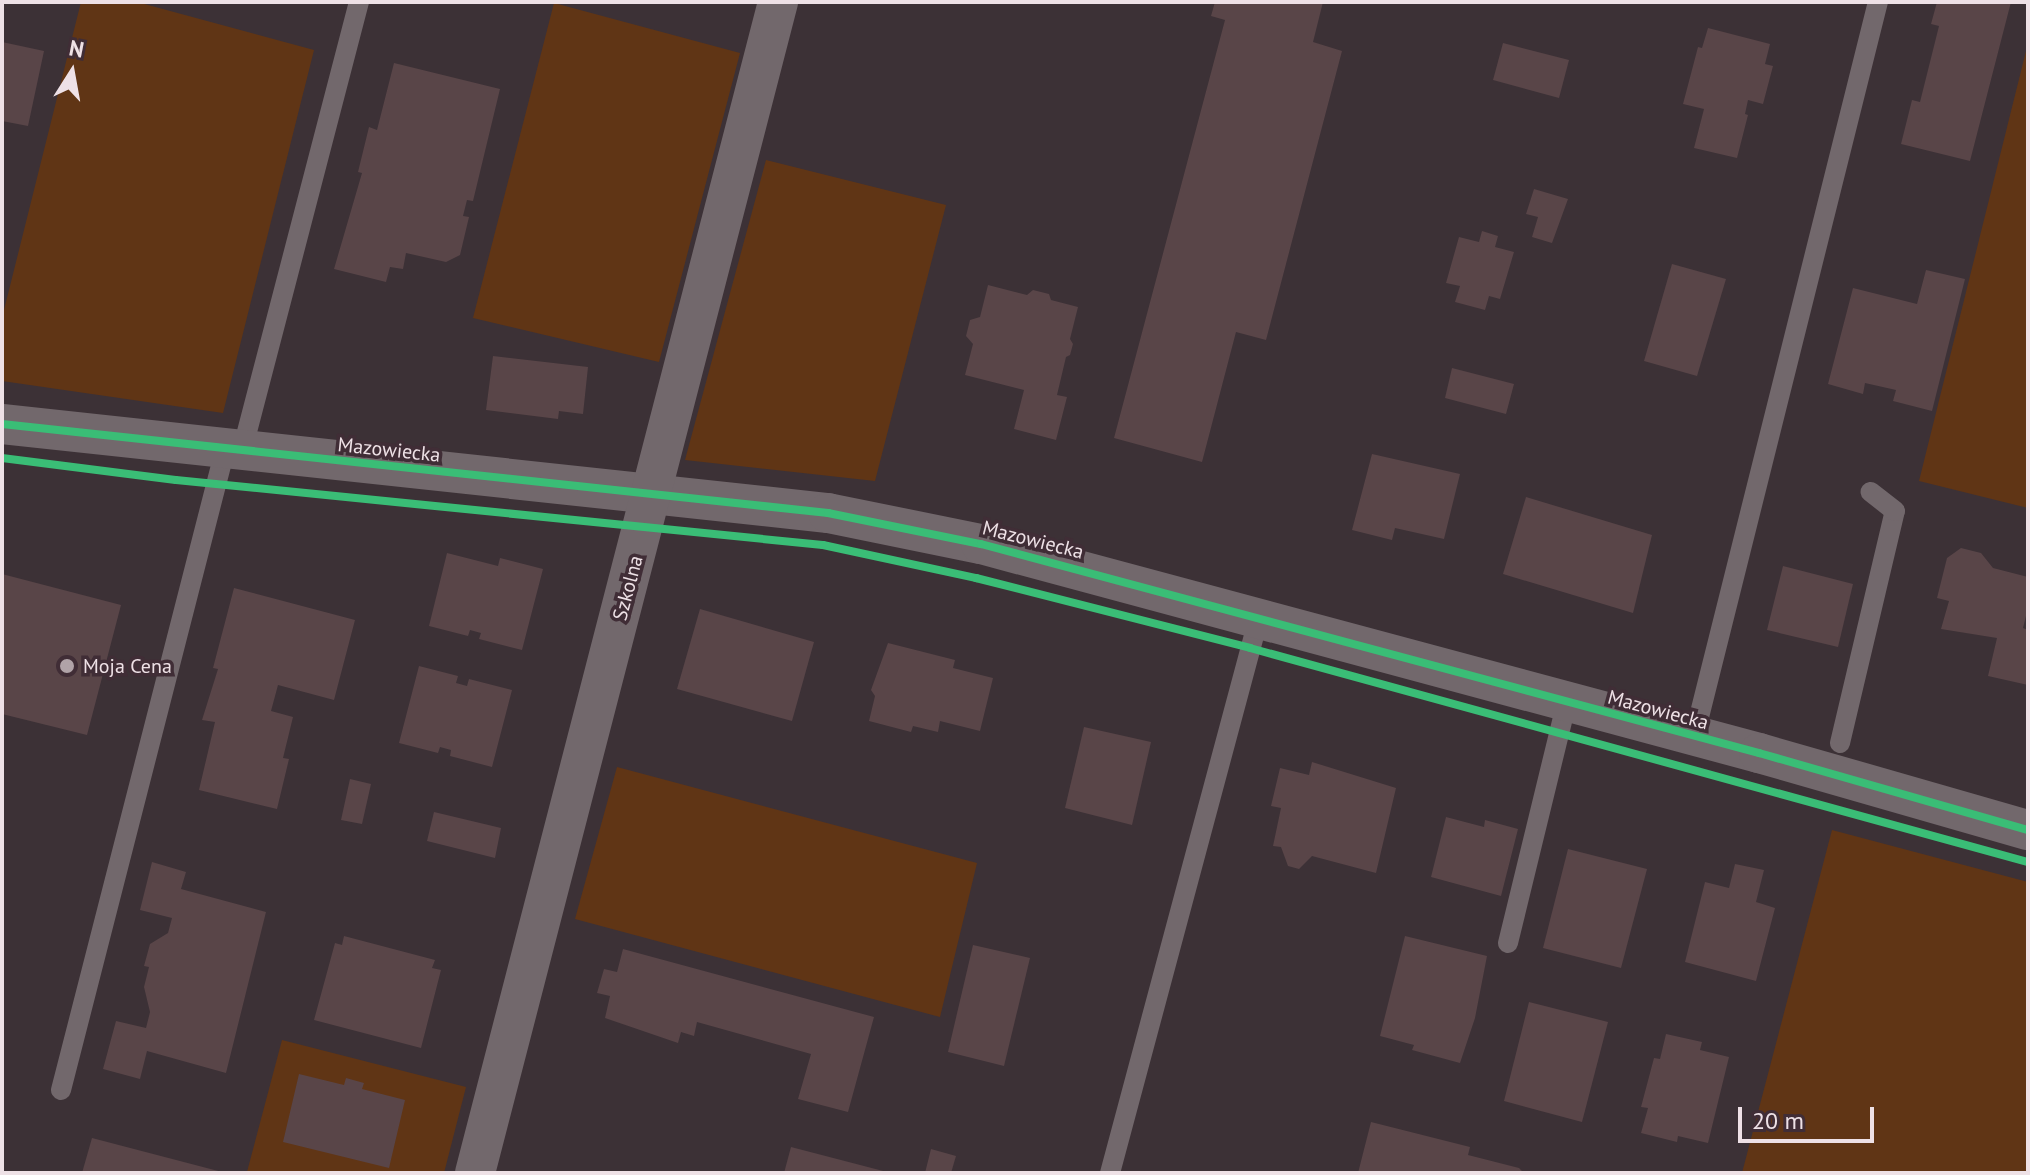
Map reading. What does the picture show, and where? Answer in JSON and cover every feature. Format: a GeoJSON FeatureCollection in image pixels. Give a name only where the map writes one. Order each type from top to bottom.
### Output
{"type":"FeatureCollection","features":[{"type":"Feature","properties":{"kind":"street","name":"Szkolna"},"geometry":{"type":"LineString","coordinates":[[475,1173],[778,2]]}},
{"type":"Feature","properties":{"kind":"street","name":"Mazowiecka"},"geometry":{"type":"LineString","coordinates":[[2,424],[828,513],[981,544],[1259,617],[2028,830]]}},
{"type":"Feature","properties":{"kind":"lane"},"geometry":{"type":"LineString","coordinates":[[61,1090],[233,450],[359,2]]}},
{"type":"Feature","properties":{"kind":"lane"},"geometry":{"type":"LineString","coordinates":[[1694,737],[1878,2]]}},
{"type":"Feature","properties":{"kind":"lane"},"geometry":{"type":"LineString","coordinates":[[1840,743],[1895,511],[1871,492]]}},
{"type":"Feature","properties":{"kind":"lane"},"geometry":{"type":"LineString","coordinates":[[1110,1173],[1259,617]]}},
{"type":"Feature","properties":{"kind":"lane"},"geometry":{"type":"LineString","coordinates":[[1508,943],[1567,701]]}},
{"type":"Feature","properties":{"kind":"shaded area"},"geometry":{"type":"Polygon","coordinates":[[[81,2],[137,2],[314,50],[223,413],[2,381],[2,318],[81,2]]]}},
{"type":"Feature","properties":{"kind":"shaded area"},"geometry":{"type":"Polygon","coordinates":[[[554,3],[740,53],[659,362],[473,318],[554,3]]]}},
{"type":"Feature","properties":{"kind":"shaded area"},"geometry":{"type":"Polygon","coordinates":[[[2028,43],[2028,508],[1919,481],[2028,43]]]}},
{"type":"Feature","properties":{"kind":"shaded area"},"geometry":{"type":"Polygon","coordinates":[[[766,160],[946,205],[875,481],[685,460],[766,160]]]}},
{"type":"Feature","properties":{"kind":"shaded area"},"geometry":{"type":"Polygon","coordinates":[[[617,767],[977,863],[940,1017],[575,919],[617,767]]]}},
{"type":"Feature","properties":{"kind":"shaded area"},"geometry":{"type":"Polygon","coordinates":[[[1832,830],[2028,882],[2028,1173],[1742,1173],[1832,830]]]}},
{"type":"Feature","properties":{"kind":"shaded area"},"geometry":{"type":"Polygon","coordinates":[[[282,1040],[466,1087],[444,1173],[247,1172],[282,1040]]]}},
{"type":"Feature","properties":{"kind":"building"},"geometry":{"type":"Polygon","coordinates":[[[1215,2],[1323,2],[1313,42],[1342,51],[1266,340],[1236,332],[1202,462],[1114,438],[1225,20],[1211,16],[1215,2]]]}},
{"type":"Feature","properties":{"kind":"building"},"geometry":{"type":"Polygon","coordinates":[[[1937,2],[2011,2],[1970,161],[1901,144],[1912,100],[1920,102],[1939,26],[1931,24],[1937,2]]]}},
{"type":"Feature","properties":{"kind":"building"},"geometry":{"type":"Polygon","coordinates":[[[1708,28],[1770,44],[1765,64],[1773,66],[1763,104],[1748,100],[1745,114],[1748,115],[1737,158],[1694,148],[1704,109],[1683,104],[1698,47],[1702,48],[1708,28]]]}},
{"type":"Feature","properties":{"kind":"building"},"geometry":{"type":"Polygon","coordinates":[[[2,42],[44,51],[28,126],[2,121],[2,42]]]}},
{"type":"Feature","properties":{"kind":"building"},"geometry":{"type":"Polygon","coordinates":[[[1503,43],[1569,60],[1559,98],[1493,80],[1503,43]]]}},
{"type":"Feature","properties":{"kind":"building"},"geometry":{"type":"Polygon","coordinates":[[[394,63],[500,89],[473,201],[467,200],[463,216],[469,217],[460,255],[446,262],[406,253],[403,269],[390,267],[386,282],[334,269],[362,173],[358,172],[369,127],[377,130],[394,63]]]}},
{"type":"Feature","properties":{"kind":"building"},"geometry":{"type":"Polygon","coordinates":[[[1534,189],[1568,199],[1552,243],[1532,237],[1538,217],[1526,214],[1534,189]]]}},
{"type":"Feature","properties":{"kind":"building"},"geometry":{"type":"Polygon","coordinates":[[[1482,231],[1498,236],[1495,247],[1514,252],[1500,299],[1489,296],[1485,310],[1455,302],[1460,286],[1446,283],[1459,237],[1479,242],[1482,231]]]}},
{"type":"Feature","properties":{"kind":"building"},"geometry":{"type":"Polygon","coordinates":[[[1672,264],[1726,279],[1697,376],[1644,361],[1672,264]]]}},
{"type":"Feature","properties":{"kind":"building"},"geometry":{"type":"Polygon","coordinates":[[[1926,270],[1965,279],[1932,411],[1893,401],[1896,390],[1865,383],[1863,394],[1828,384],[1853,288],[1917,304],[1926,270]]]}},
{"type":"Feature","properties":{"kind":"building"},"geometry":{"type":"Polygon","coordinates":[[[988,285],[1027,295],[1033,290],[1049,294],[1051,300],[1078,307],[1070,339],[1073,344],[1070,355],[1066,357],[1057,395],[1067,397],[1056,440],[1014,429],[1024,390],[965,375],[973,344],[966,336],[970,320],[980,317],[988,285]]]}},
{"type":"Feature","properties":{"kind":"building"},"geometry":{"type":"Polygon","coordinates":[[[493,356],[588,367],[583,414],[559,411],[558,419],[486,410],[493,356]]]}},
{"type":"Feature","properties":{"kind":"building"},"geometry":{"type":"Polygon","coordinates":[[[1452,368],[1514,384],[1506,414],[1445,398],[1452,368]]]}},
{"type":"Feature","properties":{"kind":"building"},"geometry":{"type":"Polygon","coordinates":[[[1372,454],[1460,474],[1444,539],[1395,528],[1392,540],[1352,530],[1372,454]]]}},
{"type":"Feature","properties":{"kind":"building"},"geometry":{"type":"Polygon","coordinates":[[[1526,497],[1652,535],[1633,613],[1503,574],[1526,497]]]}},
{"type":"Feature","properties":{"kind":"building"},"geometry":{"type":"Polygon","coordinates":[[[1961,548],[1981,553],[1993,568],[2028,577],[2028,608],[2023,628],[2028,630],[2028,685],[1988,676],[1997,638],[1941,629],[1949,601],[1937,598],[1947,558],[1961,548]]]}},
{"type":"Feature","properties":{"kind":"building"},"geometry":{"type":"Polygon","coordinates":[[[447,553],[498,566],[500,558],[543,569],[522,650],[479,639],[481,633],[470,630],[468,636],[429,626],[447,553]]]}},
{"type":"Feature","properties":{"kind":"building"},"geometry":{"type":"Polygon","coordinates":[[[1783,566],[1853,584],[1838,647],[1767,630],[1783,566]]]}},
{"type":"Feature","properties":{"kind":"building"},"geometry":{"type":"Polygon","coordinates":[[[2,574],[121,605],[87,735],[2,714],[2,574]]]}},
{"type":"Feature","properties":{"kind":"building"},"geometry":{"type":"Polygon","coordinates":[[[234,588],[355,620],[334,700],[278,685],[271,711],[293,717],[283,758],[289,759],[277,809],[199,790],[215,722],[202,720],[218,669],[213,668],[234,588]]]}},
{"type":"Feature","properties":{"kind":"building"},"geometry":{"type":"Polygon","coordinates":[[[700,609],[814,642],[792,721],[677,689],[700,609]]]}},
{"type":"Feature","properties":{"kind":"building"},"geometry":{"type":"Polygon","coordinates":[[[888,643],[955,660],[953,668],[993,678],[980,731],[940,721],[938,732],[913,726],[911,732],[869,721],[875,696],[871,690],[888,643]]]}},
{"type":"Feature","properties":{"kind":"building"},"geometry":{"type":"Polygon","coordinates":[[[419,666],[458,676],[456,683],[467,686],[469,679],[512,690],[492,767],[450,756],[451,750],[440,747],[438,753],[399,743],[419,666]]]}},
{"type":"Feature","properties":{"kind":"building"},"geometry":{"type":"Polygon","coordinates":[[[1084,727],[1151,742],[1132,825],[1065,808],[1084,727]]]}},
{"type":"Feature","properties":{"kind":"building"},"geometry":{"type":"Polygon","coordinates":[[[1312,762],[1396,788],[1376,873],[1312,856],[1299,869],[1288,866],[1281,847],[1273,846],[1281,808],[1271,806],[1280,768],[1309,775],[1312,762]]]}},
{"type":"Feature","properties":{"kind":"building"},"geometry":{"type":"Polygon","coordinates":[[[350,779],[371,784],[362,824],[341,820],[350,779]]]}},
{"type":"Feature","properties":{"kind":"building"},"geometry":{"type":"Polygon","coordinates":[[[434,812],[501,828],[495,858],[427,841],[434,812]]]}},
{"type":"Feature","properties":{"kind":"building"},"geometry":{"type":"Polygon","coordinates":[[[1446,817],[1484,827],[1485,820],[1518,829],[1501,896],[1431,877],[1446,817]]]}},
{"type":"Feature","properties":{"kind":"building"},"geometry":{"type":"Polygon","coordinates":[[[1568,849],[1647,869],[1621,968],[1543,948],[1568,849]]]}},
{"type":"Feature","properties":{"kind":"building"},"geometry":{"type":"Polygon","coordinates":[[[152,862],[186,872],[181,889],[266,912],[226,1073],[147,1051],[140,1079],[103,1069],[116,1021],[146,1028],[150,1012],[144,987],[149,967],[144,966],[150,944],[168,933],[172,918],[140,910],[152,862]]]}},
{"type":"Feature","properties":{"kind":"building"},"geometry":{"type":"Polygon","coordinates":[[[1735,864],[1764,870],[1756,902],[1775,908],[1756,981],[1685,962],[1705,882],[1729,888],[1735,864]]]}},
{"type":"Feature","properties":{"kind":"building"},"geometry":{"type":"Polygon","coordinates":[[[344,936],[435,960],[432,968],[441,970],[421,1048],[314,1020],[335,943],[342,945],[344,936]]]}},
{"type":"Feature","properties":{"kind":"building"},"geometry":{"type":"Polygon","coordinates":[[[1405,936],[1487,956],[1475,1018],[1460,1063],[1412,1050],[1414,1045],[1380,1036],[1405,936]]]}},
{"type":"Feature","properties":{"kind":"building"},"geometry":{"type":"Polygon","coordinates":[[[973,945],[1030,958],[1004,1066],[948,1052],[973,945]]]}},
{"type":"Feature","properties":{"kind":"building"},"geometry":{"type":"Polygon","coordinates":[[[623,949],[874,1017],[848,1112],[798,1099],[811,1054],[697,1022],[694,1036],[681,1032],[678,1043],[605,1018],[610,996],[597,993],[604,969],[617,972],[623,949]]]}},
{"type":"Feature","properties":{"kind":"building"},"geometry":{"type":"Polygon","coordinates":[[[1529,1002],[1608,1022],[1582,1122],[1504,1101],[1529,1002]]]}},
{"type":"Feature","properties":{"kind":"building"},"geometry":{"type":"Polygon","coordinates":[[[1666,1034],[1702,1042],[1700,1050],[1729,1057],[1708,1143],[1678,1136],[1677,1142],[1641,1133],[1648,1108],[1641,1107],[1654,1058],[1660,1059],[1666,1034]]]}},
{"type":"Feature","properties":{"kind":"building"},"geometry":{"type":"Polygon","coordinates":[[[299,1074],[344,1085],[346,1078],[364,1083],[362,1089],[405,1100],[389,1168],[283,1142],[299,1074]]]}},
{"type":"Feature","properties":{"kind":"building"},"geometry":{"type":"Polygon","coordinates":[[[1371,1122],[1470,1147],[1468,1155],[1519,1168],[1524,1173],[1358,1173],[1371,1122]]]}},
{"type":"Feature","properties":{"kind":"building"},"geometry":{"type":"Polygon","coordinates":[[[92,1138],[222,1172],[222,1173],[82,1173],[92,1138]]]}},
{"type":"Feature","properties":{"kind":"building"},"geometry":{"type":"Polygon","coordinates":[[[791,1147],[887,1172],[887,1173],[784,1173],[791,1147]]]}},
{"type":"Feature","properties":{"kind":"building"},"geometry":{"type":"Polygon","coordinates":[[[931,1149],[956,1156],[951,1173],[925,1173],[931,1149]]]}},
{"type":"Feature","properties":{"kind":"cycle path"},"geometry":{"type":"LineString","coordinates":[[2,424],[828,513],[981,544],[1759,753],[2028,830]]}},
{"type":"Feature","properties":{"kind":"cycle path"},"geometry":{"type":"LineString","coordinates":[[2,458],[176,480],[823,545],[976,578],[1250,648],[2028,862]]}},
{"type":"Feature","properties":{"kind":"place","name":"Moja Cena"},"geometry":{"type":"Point","coordinates":[67,666]}}]}
